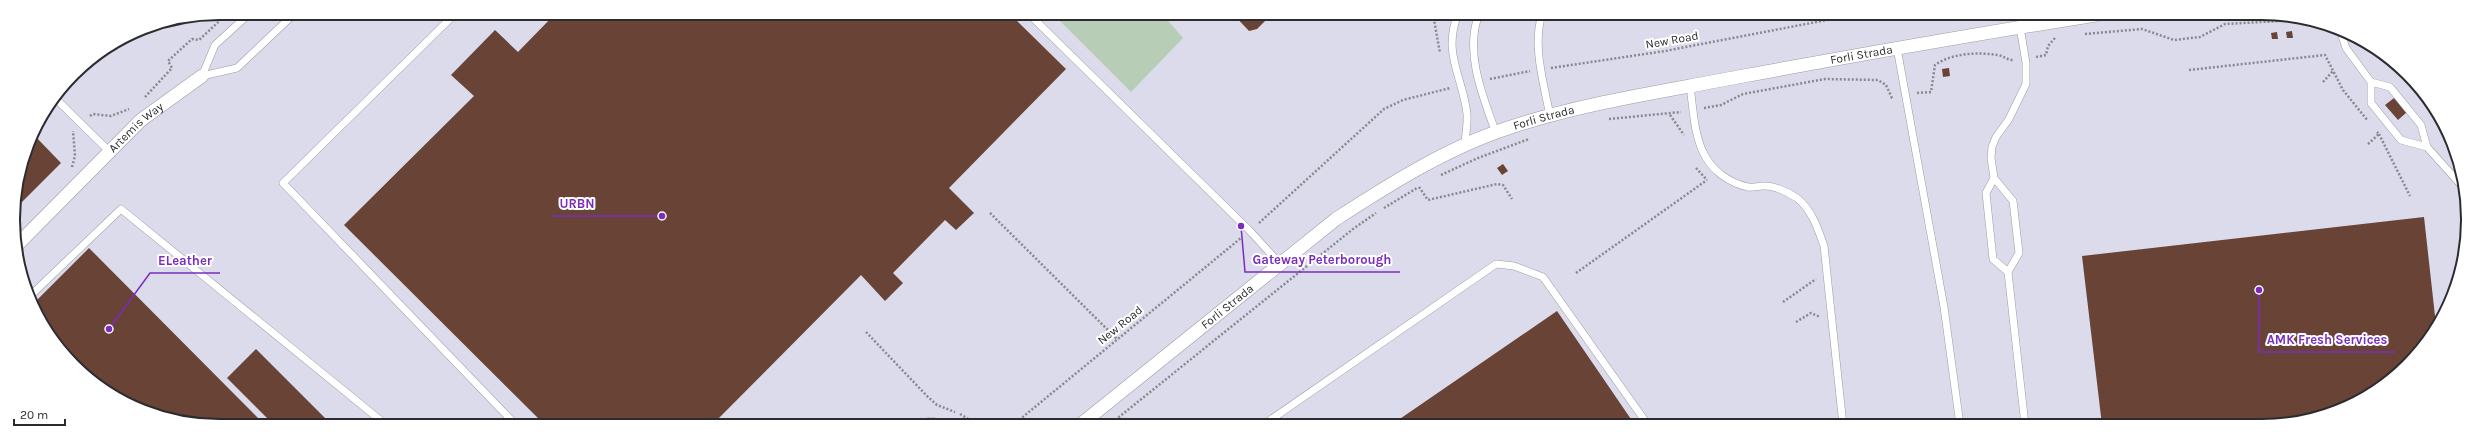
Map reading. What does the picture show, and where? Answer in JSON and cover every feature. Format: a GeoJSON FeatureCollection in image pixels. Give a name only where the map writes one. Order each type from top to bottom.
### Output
{"type":"FeatureCollection","features":[{"type":"Feature","properties":{"kind":"street","name":"Forli Strada"},"geometry":{"type":"LineString","coordinates":[[1087,419],[1336,219],[1375,193],[1465,146],[1496,132],[1599,103],[1896,48],[2064,20]]}},
{"type":"Feature","properties":{"kind":"street","name":"Artemis Way"},"geometry":{"type":"LineString","coordinates":[[21,241],[141,120],[202,76]]}},
{"type":"Feature","properties":{"kind":"lane"},"geometry":{"type":"LineString","coordinates":[[202,76],[215,45],[242,20]]}},
{"type":"Feature","properties":{"kind":"lane"},"geometry":{"type":"LineString","coordinates":[[202,76],[237,68],[288,20]]}},
{"type":"Feature","properties":{"kind":"lane"},"geometry":{"type":"LineString","coordinates":[[449,20],[284,183],[511,419]]}},
{"type":"Feature","properties":{"kind":"lane"},"geometry":{"type":"LineString","coordinates":[[1035,20],[1250,231],[1280,263]]}},
{"type":"Feature","properties":{"kind":"lane"},"geometry":{"type":"LineString","coordinates":[[1456,20],[1450,46],[1467,114],[1465,146]]}},
{"type":"Feature","properties":{"kind":"lane"},"geometry":{"type":"LineString","coordinates":[[1477,20],[1475,25],[1475,63],[1496,132]]}},
{"type":"Feature","properties":{"kind":"lane"},"geometry":{"type":"LineString","coordinates":[[1540,20],[1539,24],[1541,69],[1550,116]]}},
{"type":"Feature","properties":{"kind":"lane"},"geometry":{"type":"LineString","coordinates":[[2020,27],[2026,63],[2026,84],[2009,119],[1996,137],[1992,147],[1991,158],[1994,178],[2013,201],[2018,253],[2008,272],[2024,419]]}},
{"type":"Feature","properties":{"kind":"lane"},"geometry":{"type":"LineString","coordinates":[[2342,37],[2346,48],[2371,82],[2371,103],[2401,140],[2427,147]]}},
{"type":"Feature","properties":{"kind":"lane"},"geometry":{"type":"LineString","coordinates":[[1896,48],[1944,307],[1959,419]]}},
{"type":"Feature","properties":{"kind":"lane"},"geometry":{"type":"LineString","coordinates":[[2371,82],[2390,87],[2421,125],[2427,147],[2457,180]]}},
{"type":"Feature","properties":{"kind":"lane"},"geometry":{"type":"LineString","coordinates":[[1690,86],[1703,152],[1714,169],[1730,181],[1749,188],[1765,186],[1783,191],[1797,199],[1808,210],[1817,224],[1824,246],[1843,419]]}},
{"type":"Feature","properties":{"kind":"lane"},"geometry":{"type":"LineString","coordinates":[[58,102],[110,152]]}},
{"type":"Feature","properties":{"kind":"lane"},"geometry":{"type":"LineString","coordinates":[[1994,178],[1986,193],[1993,259],[2008,272]]}},
{"type":"Feature","properties":{"kind":"lane"},"geometry":{"type":"LineString","coordinates":[[34,292],[121,209],[379,419]]}},
{"type":"Feature","properties":{"kind":"lane"},"geometry":{"type":"LineString","coordinates":[[1272,419],[1496,264],[1514,266],[1543,276],[1644,419]]}},
{"type":"Feature","properties":{"kind":"path"},"geometry":{"type":"LineString","coordinates":[[139,102],[164,79],[172,68],[168,61],[192,38],[199,40],[220,20]]}},
{"type":"Feature","properties":{"kind":"path","name":"New Road"},"geometry":{"type":"LineString","coordinates":[[1489,79],[1541,69],[1665,51],[1827,20]]}},
{"type":"Feature","properties":{"kind":"path"},"geometry":{"type":"LineString","coordinates":[[2078,35],[2142,29],[2174,40],[2200,37],[2225,24],[2281,21]]}},
{"type":"Feature","properties":{"kind":"path"},"geometry":{"type":"LineString","coordinates":[[2043,56],[2046,55],[2050,41],[2063,36]]}},
{"type":"Feature","properties":{"kind":"path"},"geometry":{"type":"LineString","coordinates":[[1927,92],[1931,92],[1935,65],[1946,58],[1959,54],[2000,55],[2008,60],[2016,60]]}},
{"type":"Feature","properties":{"kind":"path"},"geometry":{"type":"LineString","coordinates":[[2189,70],[2325,54],[2349,99],[2370,124]]}},
{"type":"Feature","properties":{"kind":"path"},"geometry":{"type":"LineString","coordinates":[[2323,82],[2333,71]]}},
{"type":"Feature","properties":{"kind":"path"},"geometry":{"type":"LineString","coordinates":[[1721,105],[1742,94],[1825,79],[1878,80],[1886,85],[1892,98],[1897,97]]}},
{"type":"Feature","properties":{"kind":"path"},"geometry":{"type":"LineString","coordinates":[[1261,222],[1384,109],[1403,100],[1447,89]]}},
{"type":"Feature","properties":{"kind":"path"},"geometry":{"type":"LineString","coordinates":[[70,173],[75,156],[72,133],[93,114],[112,116],[135,107]]}},
{"type":"Feature","properties":{"kind":"path"},"geometry":{"type":"LineString","coordinates":[[1605,119],[1669,114],[1677,123],[1685,139]]}},
{"type":"Feature","properties":{"kind":"path"},"geometry":{"type":"LineString","coordinates":[[2375,129],[2379,134],[2410,196]]}},
{"type":"Feature","properties":{"kind":"path"},"geometry":{"type":"LineString","coordinates":[[2368,144],[2379,134]]}},
{"type":"Feature","properties":{"kind":"path"},"geometry":{"type":"LineString","coordinates":[[1440,176],[1478,158],[1535,137]]}},
{"type":"Feature","properties":{"kind":"path"},"geometry":{"type":"LineString","coordinates":[[1694,162],[1700,174],[1712,184]]}},
{"type":"Feature","properties":{"kind":"path"},"geometry":{"type":"LineString","coordinates":[[1576,273],[1707,180]]}},
{"type":"Feature","properties":{"kind":"path"},"geometry":{"type":"LineString","coordinates":[[1116,419],[1353,229],[1424,184]]}},
{"type":"Feature","properties":{"kind":"path"},"geometry":{"type":"LineString","coordinates":[[1419,187],[1428,200],[1497,184],[1503,185],[1512,199]]}},
{"type":"Feature","properties":{"kind":"path"},"geometry":{"type":"LineString","coordinates":[[990,213],[1116,339]]}},
{"type":"Feature","properties":{"kind":"path","name":"New Road"},"geometry":{"type":"LineString","coordinates":[[1019,419],[1239,240]]}},
{"type":"Feature","properties":{"kind":"path"},"geometry":{"type":"LineString","coordinates":[[1783,302],[1816,278],[1819,273]]}},
{"type":"Feature","properties":{"kind":"path"},"geometry":{"type":"LineString","coordinates":[[1796,322],[1811,313],[1822,319]]}},
{"type":"Feature","properties":{"kind":"path"},"geometry":{"type":"LineString","coordinates":[[866,332],[937,405],[954,411],[968,419]]}},
{"type":"Feature","properties":{"kind":"shaded area"},"geometry":{"type":"Polygon","coordinates":[[[206,20],[2275,20],[2313,27],[2338,35],[2383,61],[2403,78],[2420,98],[2446,143],[2454,168],[2459,193],[2461,206],[2461,233],[2454,271],[2446,296],[2420,341],[2403,361],[2383,378],[2338,404],[2313,412],[2275,419],[206,419],[168,412],[143,404],[98,378],[78,361],[61,341],[35,296],[27,271],[22,246],[20,233],[20,206],[27,168],[35,143],[61,98],[78,78],[98,61],[143,35],[168,27],[206,20]]]}},
{"type":"Feature","properties":{"kind":"green space"},"geometry":{"type":"Polygon","coordinates":[[[1059,20],[1167,20],[1183,38],[1131,92],[1059,20]]]}},
{"type":"Feature","properties":{"kind":"building"},"geometry":{"type":"Polygon","coordinates":[[[549,20],[1016,20],[1066,69],[949,188],[974,213],[956,230],[945,220],[893,273],[903,283],[885,301],[861,275],[718,419],[539,419],[344,225],[474,96],[451,75],[495,30],[518,52],[549,20]]]}},
{"type":"Feature","properties":{"kind":"building"},"geometry":{"type":"Polygon","coordinates":[[[1239,20],[1266,20],[1257,29],[1249,31],[1239,20]]]}},
{"type":"Feature","properties":{"kind":"building"},"geometry":{"type":"Polygon","coordinates":[[[2292,31],[2293,38],[2287,38],[2286,32],[2292,31]]]}},
{"type":"Feature","properties":{"kind":"building"},"geometry":{"type":"Polygon","coordinates":[[[2277,32],[2278,39],[2272,39],[2271,33],[2277,32]]]}},
{"type":"Feature","properties":{"kind":"building"},"geometry":{"type":"Polygon","coordinates":[[[1949,68],[1950,76],[1943,77],[1942,69],[1949,68]]]}},
{"type":"Feature","properties":{"kind":"building"},"geometry":{"type":"Polygon","coordinates":[[[2394,98],[2407,112],[2398,120],[2385,105],[2394,98]]]}},
{"type":"Feature","properties":{"kind":"building"},"geometry":{"type":"Polygon","coordinates":[[[37,138],[61,163],[20,204],[27,168],[37,138]]]}},
{"type":"Feature","properties":{"kind":"building"},"geometry":{"type":"Polygon","coordinates":[[[1503,164],[1508,171],[1502,175],[1497,168],[1503,164]]]}},
{"type":"Feature","properties":{"kind":"building"},"geometry":{"type":"Polygon","coordinates":[[[2424,217],[2435,317],[2420,341],[2403,361],[2383,378],[2338,404],[2313,412],[2275,419],[2101,419],[2082,256],[2424,217]]]}},
{"type":"Feature","properties":{"kind":"building"},"geometry":{"type":"Polygon","coordinates":[[[89,248],[259,419],[206,419],[193,417],[168,412],[143,404],[131,398],[98,378],[78,361],[61,341],[37,300],[89,248]]]}},
{"type":"Feature","properties":{"kind":"building"},"geometry":{"type":"Polygon","coordinates":[[[1557,311],[1631,419],[1400,419],[1557,311]]]}},
{"type":"Feature","properties":{"kind":"building"},"geometry":{"type":"Polygon","coordinates":[[[256,349],[326,419],[268,419],[227,378],[256,349]]]}},
{"type":"Feature","properties":{"kind":"place","name":"URBN"},"geometry":{"type":"Point","coordinates":[662,216]}},
{"type":"Feature","properties":{"kind":"place","name":"Gateway Peterborough"},"geometry":{"type":"Point","coordinates":[1241,226]}},
{"type":"Feature","properties":{"kind":"place","name":"AMK Fresh Services"},"geometry":{"type":"Point","coordinates":[2259,290]}},
{"type":"Feature","properties":{"kind":"place","name":"ELeather"},"geometry":{"type":"Point","coordinates":[109,329]}}]}
